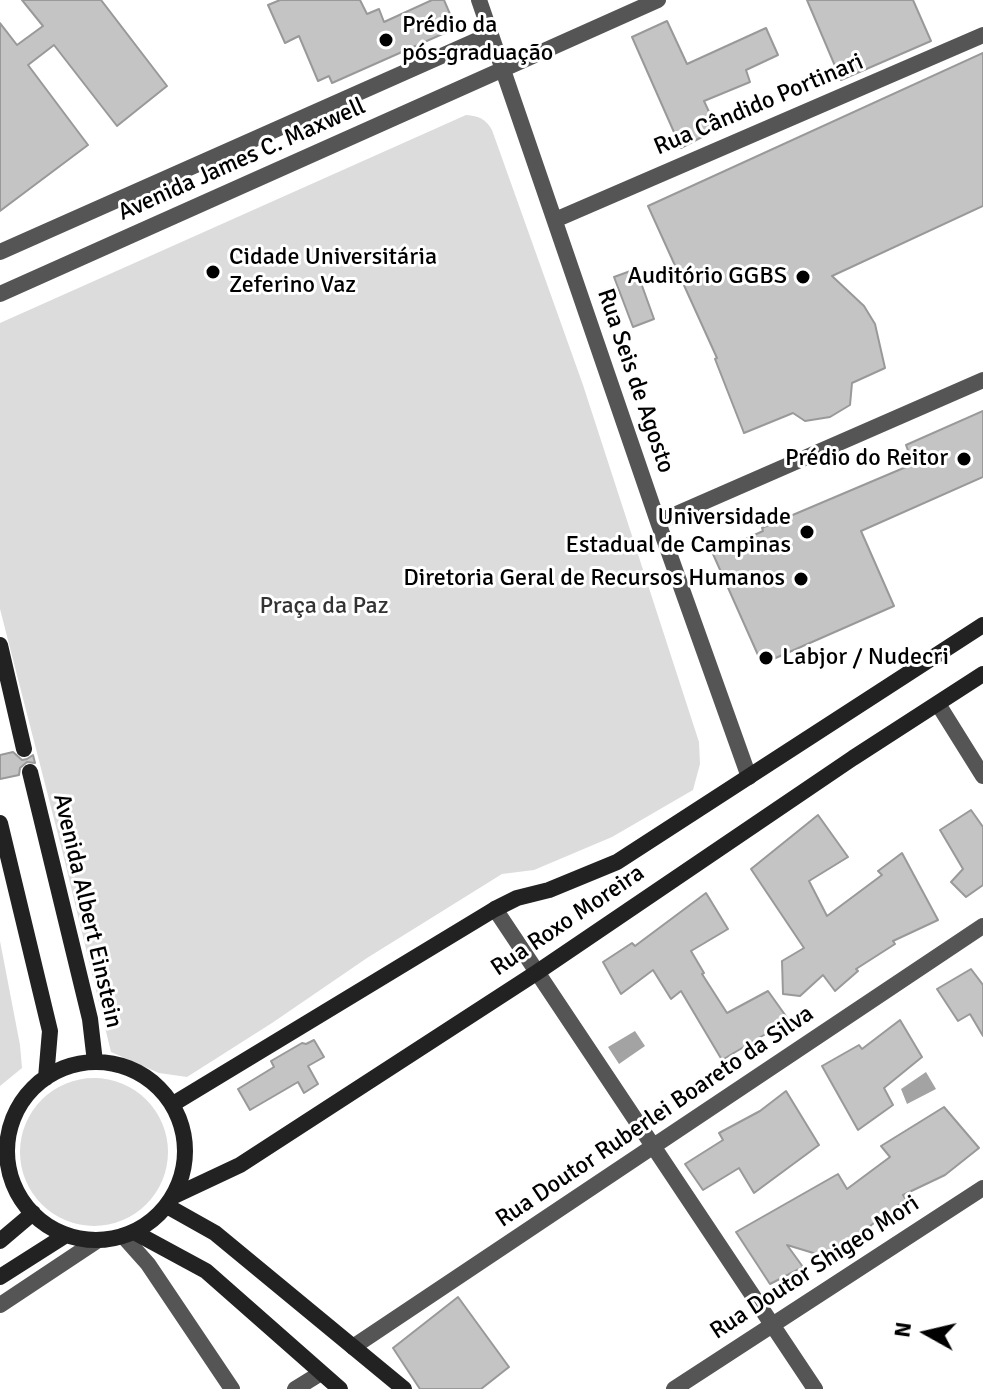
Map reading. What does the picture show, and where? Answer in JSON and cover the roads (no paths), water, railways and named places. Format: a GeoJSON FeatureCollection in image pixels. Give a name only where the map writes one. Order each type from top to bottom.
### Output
{"type":"FeatureCollection","features":[{"type":"Feature","properties":{"kind":"main road","name":"Rua Roxo Moreira"},"geometry":{"type":"LineString","coordinates":[[173,1104],[495,909],[617,862],[983,625]]}},
{"type":"Feature","properties":{"kind":"main road"},"geometry":{"type":"LineString","coordinates":[[0,645],[24,749]]}},
{"type":"Feature","properties":{"kind":"main road","name":"Rua Roxo Moreira"},"geometry":{"type":"LineString","coordinates":[[170,1201],[240,1165],[536,973],[853,758],[983,674]]}},
{"type":"Feature","properties":{"kind":"main road","name":"Avenida Albert Einstein"},"geometry":{"type":"LineString","coordinates":[[30,772],[90,1019],[95,1062]]}},
{"type":"Feature","properties":{"kind":"main road"},"geometry":{"type":"LineString","coordinates":[[0,823],[50,1031],[46,1078]]}},
{"type":"Feature","properties":{"kind":"main road"},"geometry":{"type":"LineString","coordinates":[[95,1062],[132,1068],[148,1077],[173,1104],[183,1129],[183,1162],[170,1201],[152,1221],[128,1234],[98,1240],[66,1235],[48,1226],[33,1213],[20,1198],[8,1161],[8,1141],[15,1116],[28,1095],[46,1078],[70,1066],[95,1062]]}},
{"type":"Feature","properties":{"kind":"main road"},"geometry":{"type":"LineString","coordinates":[[170,1201],[215,1233],[404,1389]]}},
{"type":"Feature","properties":{"kind":"main road"},"geometry":{"type":"LineString","coordinates":[[0,1241],[33,1213]]}},
{"type":"Feature","properties":{"kind":"main road"},"geometry":{"type":"LineString","coordinates":[[128,1234],[206,1271],[340,1389]]}},
{"type":"Feature","properties":{"kind":"main road"},"geometry":{"type":"LineString","coordinates":[[0,1277],[66,1235]]}},
{"type":"Feature","properties":{"kind":"street","name":"Rua Seis de Agosto"},"geometry":{"type":"LineString","coordinates":[[479,0],[749,777]]}},
{"type":"Feature","properties":{"kind":"street","name":"Avenida James C. Maxwell"},"geometry":{"type":"LineString","coordinates":[[0,294],[658,0]]}},
{"type":"Feature","properties":{"kind":"street","name":"Avenida James C. Maxwell"},"geometry":{"type":"LineString","coordinates":[[0,252],[491,34]]}},
{"type":"Feature","properties":{"kind":"street","name":"Rua Cândido Portinari"},"geometry":{"type":"LineString","coordinates":[[555,220],[983,35]]}},
{"type":"Feature","properties":{"kind":"street"},"geometry":{"type":"LineString","coordinates":[[658,522],[983,380]]}},
{"type":"Feature","properties":{"kind":"street"},"geometry":{"type":"LineString","coordinates":[[938,704],[983,776]]}},
{"type":"Feature","properties":{"kind":"street"},"geometry":{"type":"LineString","coordinates":[[495,909],[815,1389]]}},
{"type":"Feature","properties":{"kind":"street","name":"Rua Doutor Ruberlei Boareto da Silva"},"geometry":{"type":"LineString","coordinates":[[353,1347],[983,926]]}},
{"type":"Feature","properties":{"kind":"street","name":"Rua Doutor Shigeo Mori"},"geometry":{"type":"LineString","coordinates":[[674,1389],[983,1188]]}},
{"type":"Feature","properties":{"kind":"street"},"geometry":{"type":"LineString","coordinates":[[128,1234],[232,1389]]}},
{"type":"Feature","properties":{"kind":"street"},"geometry":{"type":"LineString","coordinates":[[0,1305],[98,1240]]}},
{"type":"Feature","properties":{"kind":"street"},"geometry":{"type":"LineString","coordinates":[[295,1389],[321,1373]]}},
{"type":"Feature","properties":{"kind":"place","name":"Prédio da pós-graduação"},"geometry":{"type":"Point","coordinates":[386,40]}},
{"type":"Feature","properties":{"kind":"place","name":"Cidade Universitária Zeferino Vaz"},"geometry":{"type":"Point","coordinates":[213,272]}},
{"type":"Feature","properties":{"kind":"place","name":"Auditório GGBS"},"geometry":{"type":"Point","coordinates":[803,277]}},
{"type":"Feature","properties":{"kind":"place","name":"Prédio do Reitor"},"geometry":{"type":"Point","coordinates":[964,459]}},
{"type":"Feature","properties":{"kind":"place","name":"Universidade Estadual de Campinas"},"geometry":{"type":"Point","coordinates":[807,532]}},
{"type":"Feature","properties":{"kind":"place","name":"Diretoria Geral de Recursos Humanos"},"geometry":{"type":"Point","coordinates":[801,579]}},
{"type":"Feature","properties":{"kind":"place","name":"Labjor / Nudecri"},"geometry":{"type":"Point","coordinates":[766,658]}},
{"type":"Feature","properties":{"kind":"park label","name":"Praça da Paz"},"geometry":{"type":"Point","coordinates":[324,607]}}]}
